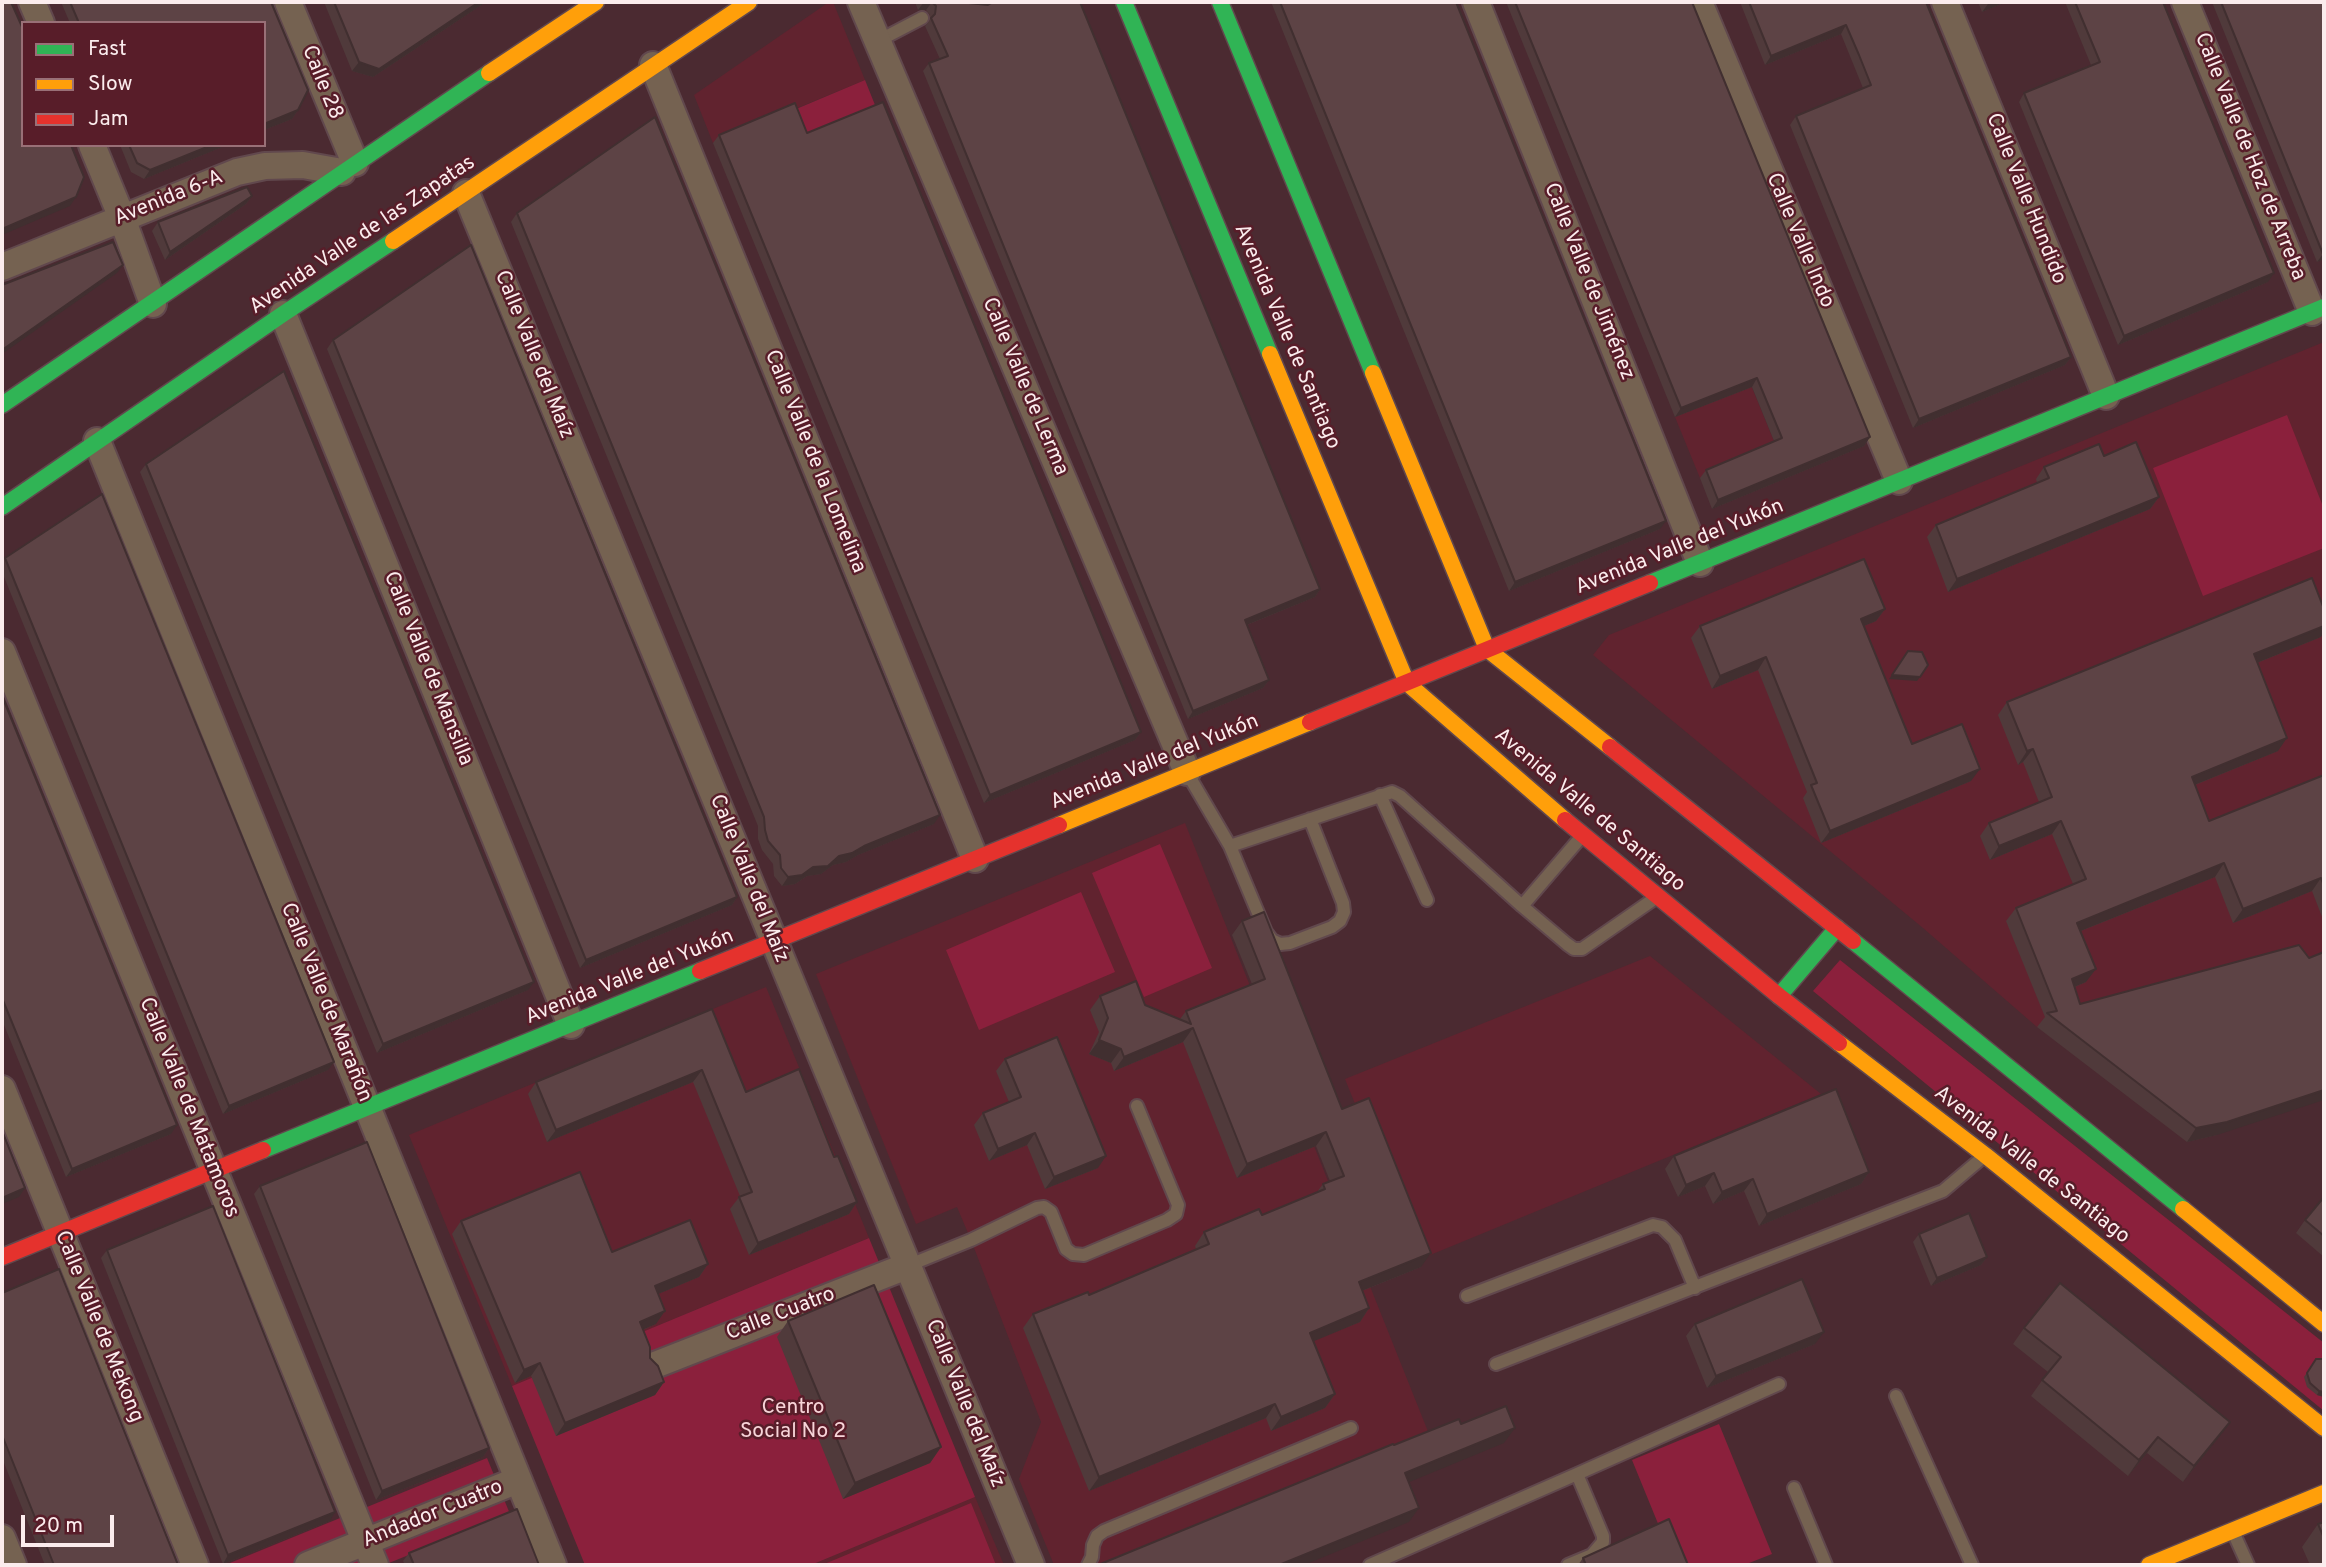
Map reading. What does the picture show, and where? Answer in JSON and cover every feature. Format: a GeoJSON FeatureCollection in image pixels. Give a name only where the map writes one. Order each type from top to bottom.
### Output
{"type":"FeatureCollection","features":[{"type":"Feature","properties":{"kind":"street"},"geometry":{"type":"LineString","coordinates":[[32,2],[40,21]]}},
{"type":"Feature","properties":{"kind":"street","name":"Calle 28"},"geometry":{"type":"LineString","coordinates":[[288,2],[348,168]]}},
{"type":"Feature","properties":{"kind":"street"},"geometry":{"type":"LineString","coordinates":[[2,405],[348,168],[562,12],[596,2]]}},
{"type":"Feature","properties":{"kind":"street","name":"Avenida Valle de las Zapatas"},"geometry":{"type":"LineString","coordinates":[[2,507],[283,314],[749,2]]}},
{"type":"Feature","properties":{"kind":"street","name":"Calle Valle de Lerma"},"geometry":{"type":"LineString","coordinates":[[862,2],[1187,772]]}},
{"type":"Feature","properties":{"kind":"street","name":"Avenida Valle de Santiago"},"geometry":{"type":"LineString","coordinates":[[1124,2],[1406,683],[1657,897],[1779,996],[1985,1155],[2324,1428]]}},
{"type":"Feature","properties":{"kind":"street"},"geometry":{"type":"LineString","coordinates":[[1220,2],[1487,649],[1837,928],[2324,1324]]}},
{"type":"Feature","properties":{"kind":"street","name":"Calle Valle de Jiménez"},"geometry":{"type":"LineString","coordinates":[[1476,2],[1700,563]]}},
{"type":"Feature","properties":{"kind":"street","name":"Calle Valle Indo"},"geometry":{"type":"LineString","coordinates":[[1699,2],[1899,481]]}},
{"type":"Feature","properties":{"kind":"street","name":"Calle Valle Hundido"},"geometry":{"type":"LineString","coordinates":[[1945,2],[2106,396]]}},
{"type":"Feature","properties":{"kind":"street","name":"Calle Valle de Hoz de Arreba"},"geometry":{"type":"LineString","coordinates":[[2185,2],[2318,310]]}},
{"type":"Feature","properties":{"kind":"street","name":"Calle Valle de la Lomelina"},"geometry":{"type":"LineString","coordinates":[[653,65],[975,859]]}},
{"type":"Feature","properties":{"kind":"street"},"geometry":{"type":"LineString","coordinates":[[93,147],[153,304]]}},
{"type":"Feature","properties":{"kind":"street","name":"Avenida 6-A"},"geometry":{"type":"LineString","coordinates":[[2,267],[246,170],[265,166],[303,165],[348,168]]}},
{"type":"Feature","properties":{"kind":"street","name":"Calle Valle del Maíz"},"geometry":{"type":"LineString","coordinates":[[466,193],[1031,1565]]}},
{"type":"Feature","properties":{"kind":"street","name":"Avenida Valle del Yukón"},"geometry":{"type":"LineString","coordinates":[[2,1257],[2318,310]]}},
{"type":"Feature","properties":{"kind":"street","name":"Calle Valle de Mansilla"},"geometry":{"type":"LineString","coordinates":[[283,314],[570,1025]]}},
{"type":"Feature","properties":{"kind":"street","name":"Calle Valle de Marañón"},"geometry":{"type":"LineString","coordinates":[[97,441],[553,1565]]}},
{"type":"Feature","properties":{"kind":"street","name":"Calle Valle de Matamoros"},"geometry":{"type":"LineString","coordinates":[[2,652],[370,1554]]}},
{"type":"Feature","properties":{"kind":"street"},"geometry":{"type":"LineString","coordinates":[[1779,996],[1837,928]]}},
{"type":"Feature","properties":{"kind":"street","name":"Calle Valle de Mekong"},"geometry":{"type":"LineString","coordinates":[[2,1089],[195,1565]]}},
{"type":"Feature","properties":{"kind":"street","name":"Calle Cuatro"},"geometry":{"type":"LineString","coordinates":[[655,1364],[907,1266]]}},
{"type":"Feature","properties":{"kind":"street","name":"Andador Cuatro"},"geometry":{"type":"LineString","coordinates":[[308,1565],[370,1554],[519,1480]]}},
{"type":"Feature","properties":{"kind":"street"},"geometry":{"type":"LineString","coordinates":[[2149,1565],[2324,1493]]}},
{"type":"Feature","properties":{"kind":"street"},"geometry":{"type":"LineString","coordinates":[[2,1538],[13,1565]]}},
{"type":"Feature","properties":{"kind":"lane"},"geometry":{"type":"LineString","coordinates":[[878,41],[922,18]]}},
{"type":"Feature","properties":{"kind":"lane"},"geometry":{"type":"LineString","coordinates":[[1187,772],[1230,846],[1266,932],[1272,940],[1280,944],[1290,943],[1332,927],[1340,921],[1343,912],[1343,903],[1310,819]]}},
{"type":"Feature","properties":{"kind":"lane"},"geometry":{"type":"LineString","coordinates":[[1230,846],[1392,792],[1400,796],[1574,949],[1590,945],[1657,897]]}},
{"type":"Feature","properties":{"kind":"lane"},"geometry":{"type":"LineString","coordinates":[[1380,795],[1427,900]]}},
{"type":"Feature","properties":{"kind":"lane"},"geometry":{"type":"LineString","coordinates":[[1522,906],[1583,835]]}},
{"type":"Feature","properties":{"kind":"lane"},"geometry":{"type":"LineString","coordinates":[[907,1266],[971,1240],[1037,1208],[1044,1207],[1051,1212],[1066,1249],[1073,1254],[1084,1255],[1167,1220],[1176,1213],[1178,1205],[1137,1106]]}},
{"type":"Feature","properties":{"kind":"lane"},"geometry":{"type":"LineString","coordinates":[[1496,1364],[1943,1191],[1985,1155]]}},
{"type":"Feature","properties":{"kind":"lane"},"geometry":{"type":"LineString","coordinates":[[1467,1296],[1653,1225],[1662,1227],[1675,1240],[1695,1288]]}},
{"type":"Feature","properties":{"kind":"lane"},"geometry":{"type":"LineString","coordinates":[[1370,1565],[1779,1384]]}},
{"type":"Feature","properties":{"kind":"lane"},"geometry":{"type":"LineString","coordinates":[[1896,1396],[1972,1565]]}},
{"type":"Feature","properties":{"kind":"lane"},"geometry":{"type":"LineString","coordinates":[[1088,1565],[1097,1536],[1104,1531],[1351,1428]]}},
{"type":"Feature","properties":{"kind":"lane"},"geometry":{"type":"LineString","coordinates":[[1568,1565],[1592,1555],[1603,1542],[1577,1474]]}},
{"type":"Feature","properties":{"kind":"lane"},"geometry":{"type":"LineString","coordinates":[[1794,1488],[1826,1565]]}},
{"type":"Feature","properties":{"kind":"lane"},"geometry":{"type":"LineString","coordinates":[[2232,1531],[2248,1565]]}},
{"type":"Feature","properties":{"kind":"shaded area"},"geometry":{"type":"Polygon","coordinates":[[[829,2],[833,2],[865,80],[713,143],[694,95],[829,2]]]}},
{"type":"Feature","properties":{"kind":"shaded area"},"geometry":{"type":"Polygon","coordinates":[[[2324,342],[2324,1004],[2037,1027],[1923,928],[1593,655],[1609,635],[2324,342]]]}},
{"type":"Feature","properties":{"kind":"shaded area"},"geometry":{"type":"Polygon","coordinates":[[[1751,385],[1776,446],[1700,478],[1675,417],[1751,385]]]}},
{"type":"Feature","properties":{"kind":"shaded area"},"geometry":{"type":"Polygon","coordinates":[[[1185,823],[1429,1434],[1115,1565],[1054,1565],[1019,1479],[1041,1422],[971,1240],[957,1207],[916,1224],[816,974],[1185,823]]]}},
{"type":"Feature","properties":{"kind":"shaded area"},"geometry":{"type":"Polygon","coordinates":[[[1650,956],[1821,1094],[1418,1260],[1345,1079],[1650,956]]]}},
{"type":"Feature","properties":{"kind":"shaded area"},"geometry":{"type":"Polygon","coordinates":[[[766,987],[869,1238],[512,1386],[409,1135],[766,987]]]}},
{"type":"Feature","properties":{"kind":"shaded area"},"geometry":{"type":"Polygon","coordinates":[[[975,1497],[1004,1565],[811,1565],[975,1497]]]}},
{"type":"Feature","properties":{"kind":"green space"},"geometry":{"type":"Polygon","coordinates":[[[865,80],[877,110],[802,141],[789,112],[865,80]]]}},
{"type":"Feature","properties":{"kind":"green space"},"geometry":{"type":"Polygon","coordinates":[[[2287,415],[2324,509],[2324,548],[2203,596],[2153,468],[2287,415]]]}},
{"type":"Feature","properties":{"kind":"green space"},"geometry":{"type":"Polygon","coordinates":[[[1160,844],[1212,968],[1144,997],[1092,873],[1160,844]]]}},
{"type":"Feature","properties":{"kind":"green space"},"geometry":{"type":"Polygon","coordinates":[[[1081,892],[1115,972],[979,1030],[946,950],[1081,892]]]}},
{"type":"Feature","properties":{"kind":"green space"},"geometry":{"type":"Polygon","coordinates":[[[1840,960],[2324,1343],[2324,1411],[1813,991],[1840,960]]]}},
{"type":"Feature","properties":{"kind":"green space","name":"Centro Social No 2"},"geometry":{"type":"Polygon","coordinates":[[[869,1238],[975,1497],[811,1565],[585,1565],[512,1386],[869,1238]]]}},
{"type":"Feature","properties":{"kind":"green space"},"geometry":{"type":"Polygon","coordinates":[[[1719,1424],[1772,1554],[1744,1565],[1675,1565],[1632,1460],[1719,1424]]]}},
{"type":"Feature","properties":{"kind":"green space"},"geometry":{"type":"Polygon","coordinates":[[[487,1458],[510,1514],[384,1565],[225,1565],[487,1458]]]}},
{"type":"Feature","properties":{"kind":"green space"},"geometry":{"type":"Polygon","coordinates":[[[971,1503],[996,1565],[822,1565],[971,1503]]]}},
{"type":"Feature","properties":{"kind":"building"},"geometry":{"type":"Polygon","coordinates":[[[2,2],[11,2],[21,24],[21,147],[72,147],[84,177],[76,197],[2,229],[2,2]]]}},
{"type":"Feature","properties":{"kind":"building"},"geometry":{"type":"Polygon","coordinates":[[[70,2],[271,2],[308,90],[298,110],[266,123],[266,21],[78,21],[70,2]]]}},
{"type":"Feature","properties":{"kind":"building"},"geometry":{"type":"Polygon","coordinates":[[[334,2],[479,2],[379,69],[359,62],[334,2]]]}},
{"type":"Feature","properties":{"kind":"building"},"geometry":{"type":"Polygon","coordinates":[[[932,2],[988,5],[993,2],[1080,2],[1320,589],[1245,620],[1269,680],[1193,711],[929,63],[948,56],[931,18],[935,14],[936,6],[932,2]]]}},
{"type":"Feature","properties":{"kind":"building"},"geometry":{"type":"Polygon","coordinates":[[[1280,2],[1456,2],[1666,521],[1515,582],[1280,2]]]}},
{"type":"Feature","properties":{"kind":"building"},"geometry":{"type":"Polygon","coordinates":[[[1515,2],[1692,2],[1870,437],[1718,500],[1706,470],[1782,438],[1757,378],[1681,408],[1515,2]]]}},
{"type":"Feature","properties":{"kind":"building"},"geometry":{"type":"Polygon","coordinates":[[[1749,2],[1926,2],[2071,357],[1919,419],[1796,116],[1871,85],[1859,55],[1846,25],[1771,56],[1749,2]]]}},
{"type":"Feature","properties":{"kind":"building"},"geometry":{"type":"Polygon","coordinates":[[[2075,2],[2163,2],[2274,273],[2124,336],[2024,93],[2100,62],[2075,2]]]}},
{"type":"Feature","properties":{"kind":"building"},"geometry":{"type":"Polygon","coordinates":[[[2221,2],[2324,2],[2323,254],[2221,2]]]}},
{"type":"Feature","properties":{"kind":"building"},"geometry":{"type":"Polygon","coordinates":[[[883,102],[1141,732],[990,795],[719,135],[795,103],[807,133],[883,102]]]}},
{"type":"Feature","properties":{"kind":"building"},"geometry":{"type":"Polygon","coordinates":[[[655,117],[940,815],[852,853],[839,856],[828,866],[813,867],[802,875],[788,877],[781,868],[780,855],[768,841],[764,817],[517,213],[655,117]]]}},
{"type":"Feature","properties":{"kind":"building"},"geometry":{"type":"Polygon","coordinates":[[[130,147],[207,147],[150,170],[137,163],[130,147]]]}},
{"type":"Feature","properties":{"kind":"building"},"geometry":{"type":"Polygon","coordinates":[[[247,187],[252,196],[170,252],[158,222],[247,187]]]}},
{"type":"Feature","properties":{"kind":"building"},"geometry":{"type":"Polygon","coordinates":[[[113,242],[123,265],[2,350],[2,285],[113,242]]]}},
{"type":"Feature","properties":{"kind":"building"},"geometry":{"type":"Polygon","coordinates":[[[471,245],[737,897],[586,960],[333,340],[471,245]]]}},
{"type":"Feature","properties":{"kind":"building"},"geometry":{"type":"Polygon","coordinates":[[[284,371],[534,982],[383,1044],[146,464],[284,371]]]}},
{"type":"Feature","properties":{"kind":"building"},"geometry":{"type":"Polygon","coordinates":[[[2136,442],[2159,497],[1957,579],[1936,525],[2049,478],[2044,467],[2099,444],[2104,456],[2136,442]]]}},
{"type":"Feature","properties":{"kind":"building"},"geometry":{"type":"Polygon","coordinates":[[[102,494],[334,1062],[229,1106],[5,558],[102,494]]]}},
{"type":"Feature","properties":{"kind":"building"},"geometry":{"type":"Polygon","coordinates":[[[1864,559],[1885,609],[1861,619],[1912,744],[1962,724],[1980,769],[1830,831],[1811,785],[1817,783],[1766,657],[1720,676],[1700,626],[1864,559]]]}},
{"type":"Feature","properties":{"kind":"building"},"geometry":{"type":"Polygon","coordinates":[[[2312,578],[2324,609],[2324,626],[2254,654],[2287,738],[2192,777],[2209,821],[2324,775],[2324,886],[2321,878],[2243,909],[2224,863],[2077,923],[2096,969],[2072,979],[2080,1004],[2299,945],[2309,958],[2324,952],[2324,1090],[2227,1122],[2196,1128],[2047,1013],[2057,1011],[2016,908],[2086,879],[2061,821],[1999,846],[1989,823],[2052,797],[2033,749],[2027,751],[2007,702],[2312,578]]]}},
{"type":"Feature","properties":{"kind":"building"},"geometry":{"type":"Polygon","coordinates":[[[1908,651],[1922,652],[1928,665],[1920,677],[1892,675],[1908,651]]]}},
{"type":"Feature","properties":{"kind":"building"},"geometry":{"type":"Polygon","coordinates":[[[2,696],[177,1125],[72,1169],[2,998],[2,696]]]}},
{"type":"Feature","properties":{"kind":"building"},"geometry":{"type":"Polygon","coordinates":[[[1264,912],[1342,1109],[1369,1098],[1431,1253],[1359,1282],[1369,1308],[1310,1333],[1335,1394],[1281,1417],[1275,1404],[1099,1477],[1033,1314],[1088,1292],[1089,1295],[1209,1244],[1204,1232],[1259,1209],[1262,1215],[1325,1189],[1323,1184],[1344,1176],[1326,1132],[1247,1164],[1193,1028],[1124,1057],[1121,1049],[1099,1040],[1108,1018],[1100,996],[1136,981],[1145,1005],[1191,1024],[1186,1011],[1265,979],[1242,921],[1264,912]]]}},
{"type":"Feature","properties":{"kind":"building"},"geometry":{"type":"Polygon","coordinates":[[[712,1009],[746,1092],[799,1069],[834,1157],[838,1156],[857,1202],[758,1243],[739,1197],[752,1192],[702,1070],[556,1130],[536,1082],[712,1009]]]}},
{"type":"Feature","properties":{"kind":"building"},"geometry":{"type":"Polygon","coordinates":[[[1057,1037],[1106,1156],[1054,1177],[1035,1133],[998,1149],[983,1113],[1021,1097],[1005,1059],[1057,1037]]]}},
{"type":"Feature","properties":{"kind":"building"},"geometry":{"type":"Polygon","coordinates":[[[1836,1089],[1869,1172],[1767,1214],[1753,1179],[1722,1192],[1714,1173],[1686,1185],[1674,1156],[1836,1089]]]}},
{"type":"Feature","properties":{"kind":"building"},"geometry":{"type":"Polygon","coordinates":[[[2,1131],[25,1188],[2,1198],[2,1131]]]}},
{"type":"Feature","properties":{"kind":"building"},"geometry":{"type":"Polygon","coordinates":[[[367,1142],[489,1448],[382,1491],[260,1186],[367,1142]]]}},
{"type":"Feature","properties":{"kind":"building"},"geometry":{"type":"Polygon","coordinates":[[[580,1172],[612,1252],[690,1220],[708,1264],[655,1286],[665,1311],[640,1322],[650,1347],[650,1358],[658,1366],[664,1382],[565,1423],[540,1363],[524,1370],[461,1221],[580,1172]]]}},
{"type":"Feature","properties":{"kind":"building"},"geometry":{"type":"Polygon","coordinates":[[[2324,1197],[2324,1236],[2305,1220],[2324,1197]]]}},
{"type":"Feature","properties":{"kind":"building"},"geometry":{"type":"Polygon","coordinates":[[[213,1206],[335,1512],[228,1555],[107,1250],[213,1206]]]}},
{"type":"Feature","properties":{"kind":"building"},"geometry":{"type":"Polygon","coordinates":[[[1969,1213],[1987,1257],[1937,1278],[1919,1234],[1969,1213]]]}},
{"type":"Feature","properties":{"kind":"building"},"geometry":{"type":"Polygon","coordinates":[[[59,1269],[178,1565],[54,1565],[2,1435],[2,1293],[59,1269]]]}},
{"type":"Feature","properties":{"kind":"building"},"geometry":{"type":"Polygon","coordinates":[[[1802,1279],[1824,1332],[1716,1376],[1695,1324],[1802,1279]]]}},
{"type":"Feature","properties":{"kind":"building"},"geometry":{"type":"Polygon","coordinates":[[[2060,1283],[2230,1422],[2194,1466],[2158,1437],[2139,1460],[2042,1380],[2061,1357],[2024,1328],[2060,1283]]]}},
{"type":"Feature","properties":{"kind":"building"},"geometry":{"type":"Polygon","coordinates":[[[874,1285],[941,1447],[855,1483],[788,1321],[874,1285]]]}},
{"type":"Feature","properties":{"kind":"building"},"geometry":{"type":"Polygon","coordinates":[[[2316,1359],[2324,1359],[2324,1392],[2310,1383],[2307,1373],[2316,1359]]]}},
{"type":"Feature","properties":{"kind":"building"},"geometry":{"type":"Polygon","coordinates":[[[1506,1406],[1515,1428],[1405,1473],[1419,1508],[1279,1565],[1098,1565],[1393,1444],[1459,1419],[1461,1424],[1506,1406]]]}},
{"type":"Feature","properties":{"kind":"building"},"geometry":{"type":"Polygon","coordinates":[[[517,1509],[539,1565],[414,1565],[409,1553],[517,1509]]]}},
{"type":"Feature","properties":{"kind":"building"},"geometry":{"type":"Polygon","coordinates":[[[1669,1519],[1688,1565],[1586,1565],[1583,1558],[1669,1519]]]}},
{"type":"Feature","properties":{"kind":"building"},"geometry":{"type":"Polygon","coordinates":[[[2324,1522],[2324,1538],[2318,1524],[2324,1522]]]}},
{"type":"Feature","properties":{"kind":"traffic: fast"},"geometry":{"type":"LineString","coordinates":[[1124,2],[1270,354]]}},
{"type":"Feature","properties":{"kind":"traffic: fast"},"geometry":{"type":"LineString","coordinates":[[1220,2],[1373,373]]}},
{"type":"Feature","properties":{"kind":"traffic: fast"},"geometry":{"type":"LineString","coordinates":[[2,405],[489,73]]}},
{"type":"Feature","properties":{"kind":"traffic: fast"},"geometry":{"type":"LineString","coordinates":[[2,507],[393,241]]}},
{"type":"Feature","properties":{"kind":"traffic: fast"},"geometry":{"type":"LineString","coordinates":[[1650,583],[2324,307]]}},
{"type":"Feature","properties":{"kind":"traffic: fast"},"geometry":{"type":"LineString","coordinates":[[1779,996],[1837,928]]}},
{"type":"Feature","properties":{"kind":"traffic: fast"},"geometry":{"type":"LineString","coordinates":[[1853,941],[2183,1209]]}},
{"type":"Feature","properties":{"kind":"traffic: fast"},"geometry":{"type":"LineString","coordinates":[[263,1150],[700,971]]}},
{"type":"Feature","properties":{"kind":"traffic: slow"},"geometry":{"type":"LineString","coordinates":[[489,73],[596,2]]}},
{"type":"Feature","properties":{"kind":"traffic: slow"},"geometry":{"type":"LineString","coordinates":[[393,241],[749,2]]}},
{"type":"Feature","properties":{"kind":"traffic: slow"},"geometry":{"type":"LineString","coordinates":[[1270,354],[1407,683],[1565,820]]}},
{"type":"Feature","properties":{"kind":"traffic: slow"},"geometry":{"type":"LineString","coordinates":[[1373,373],[1487,649],[1610,747]]}},
{"type":"Feature","properties":{"kind":"traffic: slow"},"geometry":{"type":"LineString","coordinates":[[1059,825],[1310,722]]}},
{"type":"Feature","properties":{"kind":"traffic: slow"},"geometry":{"type":"LineString","coordinates":[[1839,1043],[1985,1155],[2324,1428]]}},
{"type":"Feature","properties":{"kind":"traffic: slow"},"geometry":{"type":"LineString","coordinates":[[2183,1209],[2324,1324]]}},
{"type":"Feature","properties":{"kind":"traffic: slow"},"geometry":{"type":"LineString","coordinates":[[2149,1565],[2324,1493]]}},
{"type":"Feature","properties":{"kind":"traffic: jam"},"geometry":{"type":"LineString","coordinates":[[1310,722],[1650,583]]}},
{"type":"Feature","properties":{"kind":"traffic: jam"},"geometry":{"type":"LineString","coordinates":[[1610,747],[1853,941]]}},
{"type":"Feature","properties":{"kind":"traffic: jam"},"geometry":{"type":"LineString","coordinates":[[1565,820],[1839,1043]]}},
{"type":"Feature","properties":{"kind":"traffic: jam"},"geometry":{"type":"LineString","coordinates":[[700,971],[1059,825]]}},
{"type":"Feature","properties":{"kind":"traffic: jam"},"geometry":{"type":"LineString","coordinates":[[2,1257],[263,1150]]}}]}
